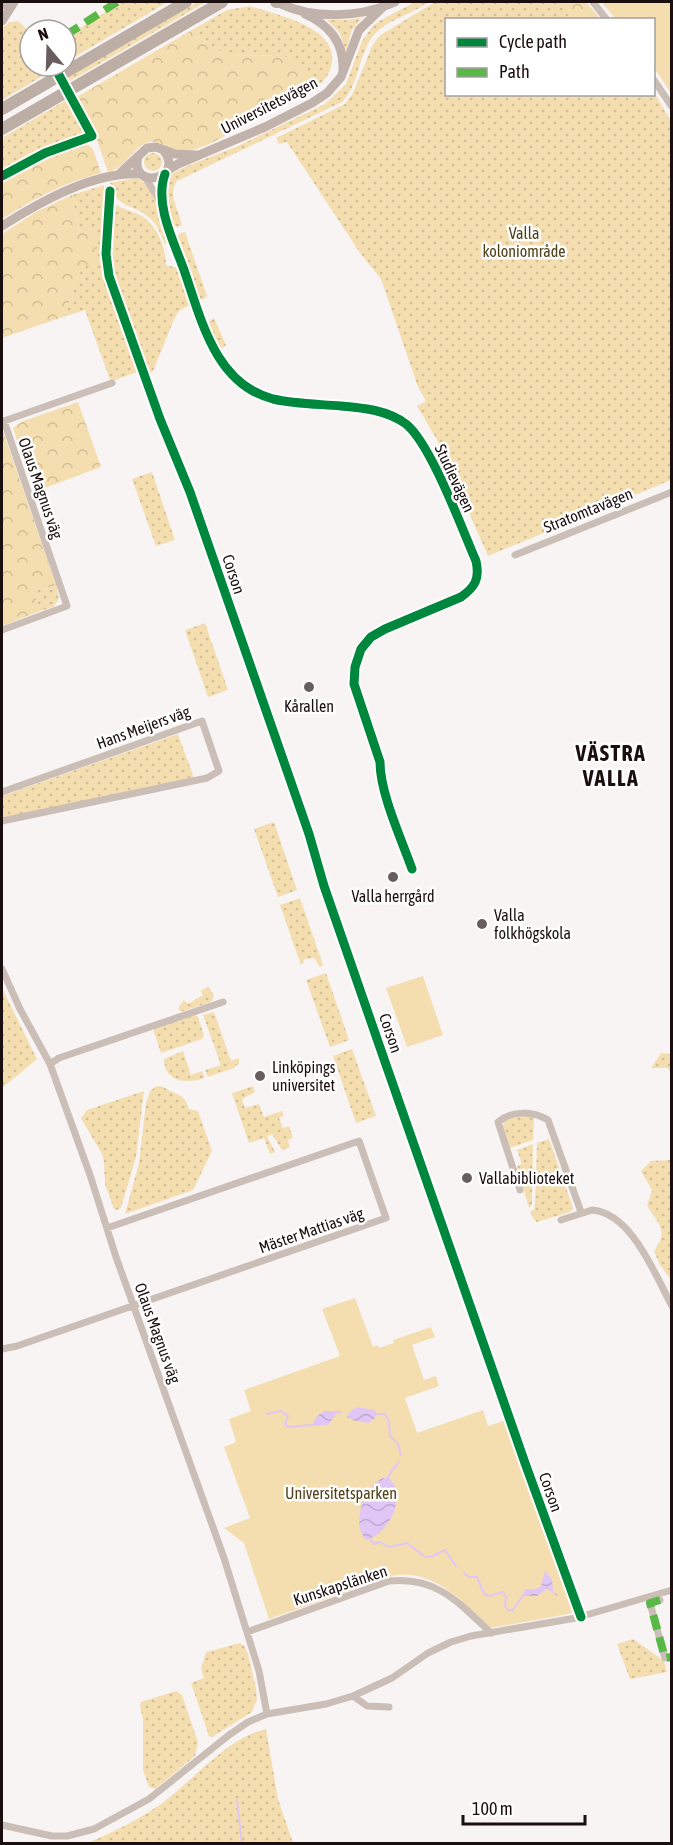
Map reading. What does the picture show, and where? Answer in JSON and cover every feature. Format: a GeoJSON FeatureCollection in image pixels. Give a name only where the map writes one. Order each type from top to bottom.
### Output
{"type":"FeatureCollection","features":[{"type":"Feature","properties":{"kind":"highway"},"geometry":{"type":"LineString","coordinates":[[2,108],[186,2]]}},
{"type":"Feature","properties":{"kind":"highway"},"geometry":{"type":"LineString","coordinates":[[2,129],[222,2]]}},
{"type":"Feature","properties":{"kind":"main road"},"geometry":{"type":"LineString","coordinates":[[277,2],[317,20],[334,34],[342,54],[343,72]]}},
{"type":"Feature","properties":{"kind":"main road"},"geometry":{"type":"LineString","coordinates":[[295,10],[335,14],[362,12],[395,2]]}},
{"type":"Feature","properties":{"kind":"main road"},"geometry":{"type":"LineString","coordinates":[[2,21],[8,3]]}},
{"type":"Feature","properties":{"kind":"main road","name":"Universitetsvägen"},"geometry":{"type":"LineString","coordinates":[[165,173],[201,154],[265,127],[312,103],[334,87],[343,72],[359,30],[384,6]]}},
{"type":"Feature","properties":{"kind":"main road"},"geometry":{"type":"LineString","coordinates":[[2,226],[57,194],[116,176],[143,175],[157,178],[165,173],[169,160],[163,150],[151,147],[144,150],[116,176]]}},
{"type":"Feature","properties":{"kind":"main road","name":"Universitetsvägen"},"geometry":{"type":"LineString","coordinates":[[163,150],[175,154],[201,154]]}},
{"type":"Feature","properties":{"kind":"main road"},"geometry":{"type":"LineString","coordinates":[[138,156],[137,165],[143,175]]}},
{"type":"Feature","properties":{"kind":"street"},"geometry":{"type":"LineString","coordinates":[[593,2],[605,18]]}},
{"type":"Feature","properties":{"kind":"street"},"geometry":{"type":"LineString","coordinates":[[655,82],[672,107]]}},
{"type":"Feature","properties":{"kind":"street","name":"Studievägen"},"geometry":{"type":"LineString","coordinates":[[165,173],[161,187],[164,208],[211,345],[224,366],[244,385],[263,395],[298,403],[369,409],[390,415],[407,426],[426,450],[476,561],[478,576],[476,583],[468,592],[371,637],[361,649],[355,667],[354,684],[380,762],[380,775],[384,789],[412,869]]}},
{"type":"Feature","properties":{"kind":"street","name":"Studievägen"},"geometry":{"type":"LineString","coordinates":[[143,175],[164,208]]}},
{"type":"Feature","properties":{"kind":"street","name":"Olaus Magnus väg"},"geometry":{"type":"LineString","coordinates":[[2,630],[67,606],[4,421],[112,383]]}},
{"type":"Feature","properties":{"kind":"street","name":"Stratomtavägen"},"geometry":{"type":"LineString","coordinates":[[515,555],[672,492]]}},
{"type":"Feature","properties":{"kind":"street","name":"Hans Meijers väg"},"geometry":{"type":"LineString","coordinates":[[2,792],[202,721],[219,771],[199,780],[2,821]]}},
{"type":"Feature","properties":{"kind":"street","name":"Olaus Magnus väg"},"geometry":{"type":"LineString","coordinates":[[2,969],[20,1009],[50,1064],[224,1558],[259,1671],[267,1714]]}},
{"type":"Feature","properties":{"kind":"street"},"geometry":{"type":"LineString","coordinates":[[50,1064],[59,1058],[223,1002]]}},
{"type":"Feature","properties":{"kind":"street"},"geometry":{"type":"LineString","coordinates":[[520,1190],[498,1122],[507,1116],[529,1113],[548,1120],[581,1212]]}},
{"type":"Feature","properties":{"kind":"street","name":"Mäster Mattias väg"},"geometry":{"type":"LineString","coordinates":[[2,1349],[386,1218],[359,1141],[107,1228]]}},
{"type":"Feature","properties":{"kind":"street"},"geometry":{"type":"LineString","coordinates":[[561,1220],[581,1212],[597,1210],[616,1220],[633,1236],[672,1305]]}},
{"type":"Feature","properties":{"kind":"street","name":"Mäster Mattias väg"},"geometry":{"type":"LineString","coordinates":[[2,1354],[16,1346]]}},
{"type":"Feature","properties":{"kind":"street","name":"Kunskapslänken"},"geometry":{"type":"LineString","coordinates":[[247,1632],[389,1581],[404,1580],[437,1587],[453,1598],[491,1633]]}},
{"type":"Feature","properties":{"kind":"street"},"geometry":{"type":"LineString","coordinates":[[2,1824],[52,1840],[94,1829],[149,1799],[229,1735],[248,1722],[267,1714],[326,1704],[353,1696],[392,1678],[445,1644],[471,1636],[576,1618],[672,1590]]}},
{"type":"Feature","properties":{"kind":"street"},"geometry":{"type":"LineString","coordinates":[[660,1600],[650,1603],[668,1658]]}},
{"type":"Feature","properties":{"kind":"street"},"geometry":{"type":"LineString","coordinates":[[353,1696],[368,1706],[389,1707]]}},
{"type":"Feature","properties":{"kind":"green space"},"geometry":{"type":"Polygon","coordinates":[[[121,2],[168,2],[78,55],[78,29],[121,2]]]}},
{"type":"Feature","properties":{"kind":"green space"},"geometry":{"type":"Polygon","coordinates":[[[198,2],[206,2],[78,76],[78,71],[198,2]]]}},
{"type":"Feature","properties":{"kind":"green space"},"geometry":{"type":"Polygon","coordinates":[[[415,2],[429,2],[385,25],[374,35],[365,51],[352,87],[342,102],[177,181],[173,197],[182,225],[178,227],[172,224],[164,193],[167,176],[236,147],[325,104],[346,84],[362,41],[372,27],[415,2]]]}},
{"type":"Feature","properties":{"kind":"green space","name":"Valla koloniområde"},"geometry":{"type":"Polygon","coordinates":[[[435,2],[586,2],[599,18],[445,18],[445,96],[655,96],[655,94],[672,123],[671,480],[488,556],[437,440],[417,406],[426,401],[418,387],[381,279],[360,253],[287,142],[279,144],[276,138],[345,104],[353,93],[372,46],[379,36],[435,2]]]}},
{"type":"Feature","properties":{"kind":"green space"},"geometry":{"type":"Polygon","coordinates":[[[559,2],[586,2],[599,18],[570,18],[559,2]]]}},
{"type":"Feature","properties":{"kind":"green space"},"geometry":{"type":"Polygon","coordinates":[[[601,2],[671,2],[671,93],[655,69],[655,18],[615,18],[601,2]]]}},
{"type":"Feature","properties":{"kind":"green space"},"geometry":{"type":"Polygon","coordinates":[[[250,6],[302,24],[325,39],[331,50],[332,62],[329,73],[319,84],[306,93],[309,79],[284,56],[225,55],[190,31],[227,10],[250,6]]]}},
{"type":"Feature","properties":{"kind":"green space"},"geometry":{"type":"Polygon","coordinates":[[[362,18],[352,30],[346,51],[339,32],[327,20],[362,18]]]}},
{"type":"Feature","properties":{"kind":"green space"},"geometry":{"type":"Polygon","coordinates":[[[9,22],[18,22],[18,78],[39,78],[2,100],[2,29],[9,22]]]}},
{"type":"Feature","properties":{"kind":"green space"},"geometry":{"type":"Polygon","coordinates":[[[190,31],[225,55],[284,56],[304,65],[309,79],[306,93],[197,149],[179,151],[153,142],[143,144],[121,166],[108,172],[95,135],[75,98],[190,31]]]}},
{"type":"Feature","properties":{"kind":"green space"},"geometry":{"type":"Polygon","coordinates":[[[68,99],[84,126],[81,136],[43,150],[2,173],[2,138],[68,99]]]}},
{"type":"Feature","properties":{"kind":"green space"},"geometry":{"type":"Polygon","coordinates":[[[86,143],[93,149],[101,173],[50,192],[2,219],[2,179],[46,154],[86,143]]]}},
{"type":"Feature","properties":{"kind":"green space"},"geometry":{"type":"Polygon","coordinates":[[[153,153],[159,156],[162,162],[159,168],[153,171],[147,168],[144,162],[147,156],[153,153]]]}},
{"type":"Feature","properties":{"kind":"green space"},"geometry":{"type":"Polygon","coordinates":[[[136,178],[149,188],[154,196],[169,242],[165,244],[158,228],[147,216],[120,202],[113,192],[110,183],[136,178]]]}},
{"type":"Feature","properties":{"kind":"green space"},"geometry":{"type":"Polygon","coordinates":[[[104,185],[102,254],[104,277],[137,372],[115,380],[110,380],[85,310],[63,317],[97,229],[79,232],[72,195],[104,185]]]}},
{"type":"Feature","properties":{"kind":"green space"},"geometry":{"type":"Polygon","coordinates":[[[72,195],[79,232],[97,228],[97,261],[83,266],[63,317],[2,338],[2,234],[36,212],[72,195]]]}},
{"type":"Feature","properties":{"kind":"green space"},"geometry":{"type":"Polygon","coordinates":[[[113,203],[140,215],[156,230],[164,251],[166,265],[178,268],[191,304],[179,311],[175,317],[153,371],[150,373],[146,370],[109,259],[113,203]]]}},
{"type":"Feature","properties":{"kind":"green space"},"geometry":{"type":"Polygon","coordinates":[[[185,232],[207,296],[202,300],[198,298],[177,239],[179,234],[185,232]]]}},
{"type":"Feature","properties":{"kind":"green space"},"geometry":{"type":"Polygon","coordinates":[[[214,318],[226,345],[220,350],[208,322],[214,318]]]}},
{"type":"Feature","properties":{"kind":"green space"},"geometry":{"type":"Polygon","coordinates":[[[78,402],[101,467],[34,492],[13,428],[23,421],[78,402]]]}},
{"type":"Feature","properties":{"kind":"green space"},"geometry":{"type":"Polygon","coordinates":[[[2,428],[56,585],[34,591],[40,611],[2,626],[2,428]]]}},
{"type":"Feature","properties":{"kind":"green space"},"geometry":{"type":"Polygon","coordinates":[[[152,472],[175,540],[156,546],[132,479],[152,472]]]}},
{"type":"Feature","properties":{"kind":"green space"},"geometry":{"type":"Polygon","coordinates":[[[56,585],[59,599],[53,607],[40,611],[34,591],[56,585]]]}},
{"type":"Feature","properties":{"kind":"green space"},"geometry":{"type":"Polygon","coordinates":[[[205,623],[228,690],[208,697],[185,630],[205,623]]]}},
{"type":"Feature","properties":{"kind":"green space"},"geometry":{"type":"Polygon","coordinates":[[[178,734],[194,778],[2,819],[2,796],[178,734]]]}},
{"type":"Feature","properties":{"kind":"green space"},"geometry":{"type":"Polygon","coordinates":[[[274,822],[297,890],[278,897],[254,829],[274,822]]]}},
{"type":"Feature","properties":{"kind":"green space"},"geometry":{"type":"Polygon","coordinates":[[[300,898],[323,965],[320,967],[314,958],[305,959],[301,965],[280,905],[300,898]]]}},
{"type":"Feature","properties":{"kind":"green space"},"geometry":{"type":"Polygon","coordinates":[[[326,973],[349,1040],[330,1047],[306,980],[326,973]]]}},
{"type":"Feature","properties":{"kind":"green space"},"geometry":{"type":"Polygon","coordinates":[[[423,976],[443,1035],[407,1047],[386,988],[423,976]]]}},
{"type":"Feature","properties":{"kind":"green space"},"geometry":{"type":"Polygon","coordinates":[[[209,987],[214,996],[211,1002],[180,1011],[178,1008],[184,1000],[188,1004],[203,995],[201,990],[209,987]]]}},
{"type":"Feature","properties":{"kind":"green space"},"geometry":{"type":"Polygon","coordinates":[[[2,988],[37,1059],[2,1088],[2,988]]]}},
{"type":"Feature","properties":{"kind":"green space"},"geometry":{"type":"Polygon","coordinates":[[[214,1012],[231,1061],[239,1058],[239,1063],[234,1068],[208,1077],[205,1070],[221,1065],[203,1015],[214,1012]]]}},
{"type":"Feature","properties":{"kind":"green space"},"geometry":{"type":"Polygon","coordinates":[[[195,1015],[198,1017],[204,1035],[202,1039],[161,1053],[154,1028],[195,1015]]]}},
{"type":"Feature","properties":{"kind":"green space"},"geometry":{"type":"Polygon","coordinates":[[[352,1049],[376,1116],[356,1123],[333,1056],[352,1049]]]}},
{"type":"Feature","properties":{"kind":"green space"},"geometry":{"type":"Polygon","coordinates":[[[183,1051],[191,1075],[202,1071],[205,1078],[184,1081],[168,1073],[164,1059],[183,1051]]]}},
{"type":"Feature","properties":{"kind":"green space"},"geometry":{"type":"Polygon","coordinates":[[[661,1053],[671,1054],[671,1073],[667,1068],[651,1068],[661,1053]]]}},
{"type":"Feature","properties":{"kind":"green space"},"geometry":{"type":"Polygon","coordinates":[[[157,1086],[181,1096],[189,1109],[198,1111],[212,1151],[193,1190],[125,1214],[139,1163],[146,1103],[150,1091],[157,1086]]]}},
{"type":"Feature","properties":{"kind":"green space"},"geometry":{"type":"Polygon","coordinates":[[[253,1086],[255,1092],[242,1099],[245,1108],[259,1104],[264,1117],[282,1111],[284,1116],[279,1118],[283,1128],[289,1126],[293,1138],[288,1140],[290,1147],[282,1150],[272,1134],[267,1136],[275,1152],[270,1154],[264,1138],[249,1143],[232,1093],[253,1086]]]}},
{"type":"Feature","properties":{"kind":"green space"},"geometry":{"type":"Polygon","coordinates":[[[144,1091],[136,1157],[121,1208],[117,1210],[114,1209],[105,1184],[102,1154],[81,1118],[87,1110],[144,1091]]]}},
{"type":"Feature","properties":{"kind":"green space"},"geometry":{"type":"Polygon","coordinates":[[[519,1115],[534,1117],[533,1140],[510,1148],[503,1126],[504,1122],[519,1115]]]}},
{"type":"Feature","properties":{"kind":"green space"},"geometry":{"type":"Polygon","coordinates":[[[549,1139],[573,1208],[570,1212],[537,1222],[530,1211],[534,1210],[535,1204],[537,1143],[549,1139]]]}},
{"type":"Feature","properties":{"kind":"green space"},"geometry":{"type":"Polygon","coordinates":[[[533,1144],[532,1205],[529,1208],[517,1166],[522,1164],[517,1150],[533,1144]]]}},
{"type":"Feature","properties":{"kind":"green space"},"geometry":{"type":"Polygon","coordinates":[[[672,1160],[671,1280],[660,1265],[654,1251],[662,1233],[647,1206],[652,1190],[641,1171],[651,1161],[672,1160]]]}},
{"type":"Feature","properties":{"kind":"green space","name":"Universitetsparken"},"geometry":{"type":"Polygon","coordinates":[[[355,1298],[373,1347],[378,1345],[379,1348],[394,1343],[393,1340],[431,1327],[435,1337],[412,1345],[424,1380],[436,1376],[439,1386],[405,1398],[417,1433],[483,1410],[488,1426],[506,1420],[574,1613],[491,1628],[437,1583],[411,1575],[396,1575],[269,1619],[244,1543],[224,1528],[250,1518],[224,1447],[236,1442],[229,1419],[251,1411],[244,1390],[340,1356],[322,1309],[355,1298]]]}},
{"type":"Feature","properties":{"kind":"green space"},"geometry":{"type":"Polygon","coordinates":[[[633,1639],[664,1661],[667,1672],[630,1679],[617,1644],[633,1639]]]}},
{"type":"Feature","properties":{"kind":"green space"},"geometry":{"type":"Polygon","coordinates":[[[240,1643],[248,1654],[257,1700],[252,1712],[212,1737],[209,1736],[191,1683],[204,1678],[201,1669],[206,1652],[240,1643]]]}},
{"type":"Feature","properties":{"kind":"green space"},"geometry":{"type":"Polygon","coordinates":[[[176,1691],[182,1695],[198,1742],[195,1756],[155,1789],[149,1787],[143,1770],[143,1720],[140,1706],[141,1702],[176,1691]]]}},
{"type":"Feature","properties":{"kind":"green space"},"geometry":{"type":"Polygon","coordinates":[[[266,1729],[278,1799],[293,1843],[88,1843],[152,1810],[224,1750],[251,1734],[266,1729]]]}},
{"type":"Feature","properties":{"kind":"water"},"geometry":{"type":"Polygon","coordinates":[[[357,1407],[374,1410],[377,1414],[368,1423],[347,1417],[349,1412],[357,1407]]]}},
{"type":"Feature","properties":{"kind":"water"},"geometry":{"type":"Polygon","coordinates":[[[324,1411],[338,1411],[328,1425],[312,1426],[316,1417],[324,1411]]]}},
{"type":"Feature","properties":{"kind":"water"},"geometry":{"type":"Polygon","coordinates":[[[383,1478],[389,1478],[394,1486],[397,1494],[396,1504],[393,1514],[382,1530],[366,1540],[360,1525],[361,1506],[370,1489],[383,1478]]]}},
{"type":"Feature","properties":{"kind":"water"},"geometry":{"type":"Polygon","coordinates":[[[545,1571],[552,1579],[553,1592],[558,1595],[547,1589],[537,1596],[524,1596],[526,1589],[541,1586],[545,1571]]]}},
{"type":"Feature","properties":{"kind":"waterway"},"geometry":{"type":"LineString","coordinates":[[267,1414],[281,1411],[288,1416],[285,1424],[288,1427],[312,1425]]}},
{"type":"Feature","properties":{"kind":"waterway"},"geometry":{"type":"LineString","coordinates":[[335,1413],[341,1412]]}},
{"type":"Feature","properties":{"kind":"waterway"},"geometry":{"type":"LineString","coordinates":[[374,1414],[385,1414],[389,1421],[390,1436],[398,1444],[401,1455]]}},
{"type":"Feature","properties":{"kind":"waterway"},"geometry":{"type":"LineString","coordinates":[[387,1480],[399,1462]]}},
{"type":"Feature","properties":{"kind":"waterway"},"geometry":{"type":"LineString","coordinates":[[369,1538],[374,1544],[380,1542],[389,1547],[407,1543],[425,1557],[445,1550],[456,1566]]}},
{"type":"Feature","properties":{"kind":"waterway"},"geometry":{"type":"LineString","coordinates":[[464,1573],[469,1577],[477,1577],[484,1594],[489,1596],[503,1592],[506,1597],[505,1606],[508,1610],[513,1610],[524,1594]]}},
{"type":"Feature","properties":{"kind":"waterway"},"geometry":{"type":"LineString","coordinates":[[237,1800],[242,1844]]}},
{"type":"Feature","properties":{"kind":"marked path"},"geometry":{"type":"LineString","coordinates":[[78,27],[117,2]]}},
{"type":"Feature","properties":{"kind":"marked path"},"geometry":{"type":"LineString","coordinates":[[660,1600],[650,1603],[665,1658],[672,1657]]}},
{"type":"Feature","properties":{"kind":"cycle path"},"geometry":{"type":"LineString","coordinates":[[2,176],[45,153],[92,136],[61,78]]}},
{"type":"Feature","properties":{"kind":"cycle path"},"geometry":{"type":"LineString","coordinates":[[165,174],[162,198],[167,223],[204,328],[224,365],[253,391],[273,399],[367,409],[399,419],[406,424],[426,449],[476,561],[477,578],[466,593],[371,637],[361,649],[355,667],[354,684],[380,762],[383,787],[412,869]]}},
{"type":"Feature","properties":{"kind":"cycle path","name":"Corson"},"geometry":{"type":"LineString","coordinates":[[110,191],[106,254],[109,276],[160,419],[190,492],[309,834],[324,886],[376,1036],[581,1617]]}},
{"type":"Feature","properties":{"kind":"place","name":"Kårallen"},"geometry":{"type":"Point","coordinates":[309,687]}},
{"type":"Feature","properties":{"kind":"place","name":"Valla herrgård"},"geometry":{"type":"Point","coordinates":[393,877]}},
{"type":"Feature","properties":{"kind":"place","name":"Valla folkhögskola"},"geometry":{"type":"Point","coordinates":[482,924]}},
{"type":"Feature","properties":{"kind":"place","name":"Linköpings universitet"},"geometry":{"type":"Point","coordinates":[260,1076]}},
{"type":"Feature","properties":{"kind":"place","name":"Vallabiblioteket"},"geometry":{"type":"Point","coordinates":[467,1178]}},
{"type":"Feature","properties":{"kind":"district","name":"VÄSTRA VALLA"},"geometry":{"type":"Point","coordinates":[611,766]}}]}
